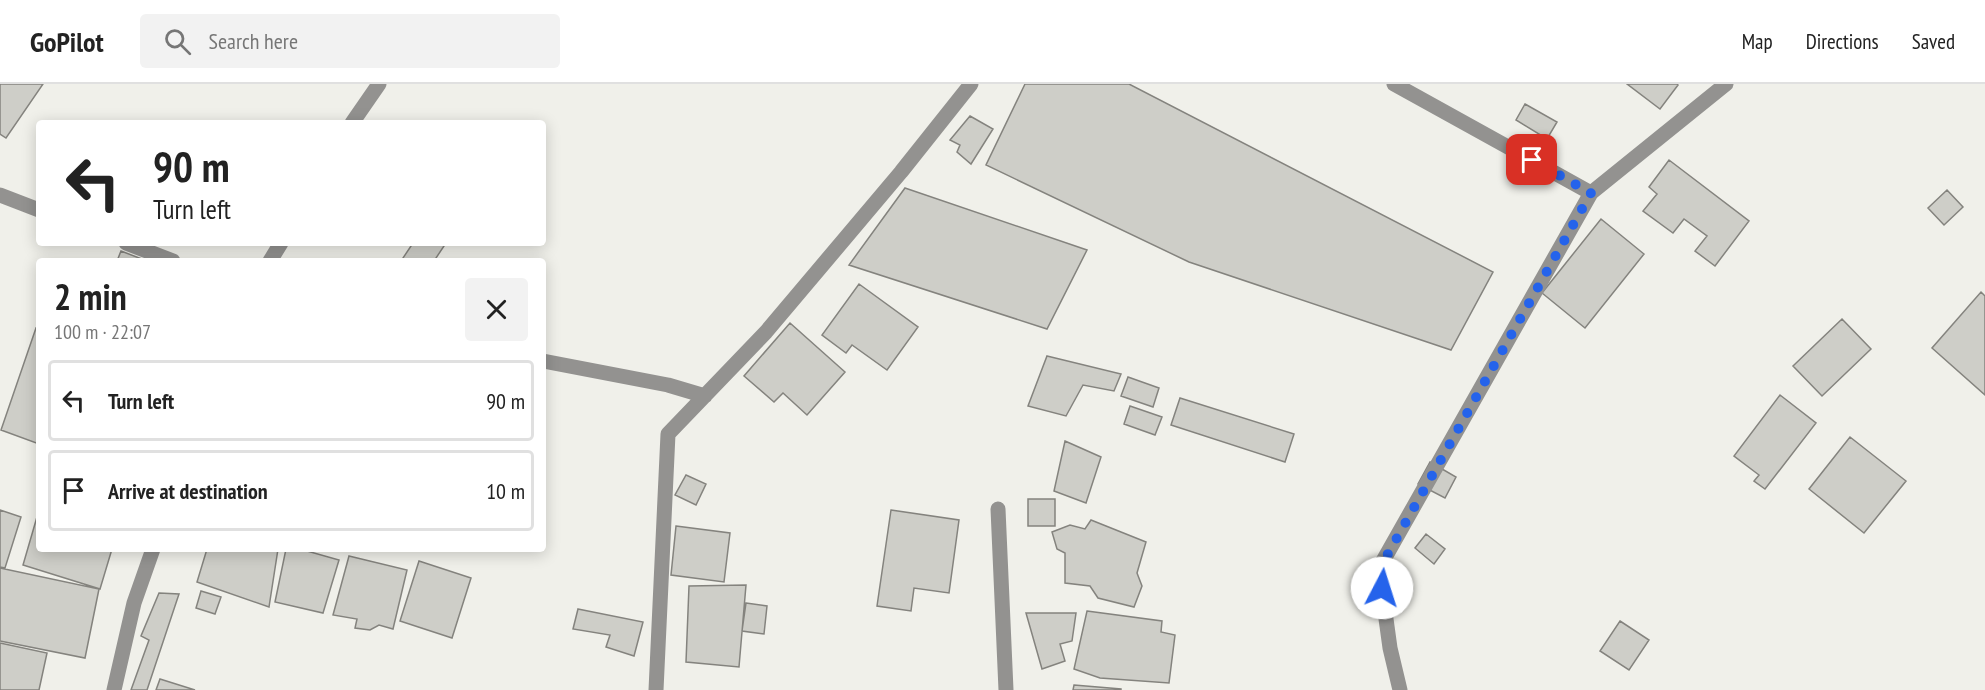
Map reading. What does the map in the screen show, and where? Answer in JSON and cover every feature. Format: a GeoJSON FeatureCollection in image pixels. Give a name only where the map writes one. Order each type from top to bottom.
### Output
{"type":"FeatureCollection","features":[{"type":"Feature","properties":{"kind":"street"},"geometry":{"type":"LineString","coordinates":[[354,120],[379,84]]}},
{"type":"Feature","properties":{"kind":"street"},"geometry":{"type":"LineString","coordinates":[[657,690],[668,434],[766,332],[901,172],[971,84]]}},
{"type":"Feature","properties":{"kind":"street"},"geometry":{"type":"LineString","coordinates":[[1394,84],[1591,193]]}},
{"type":"Feature","properties":{"kind":"street"},"geometry":{"type":"LineString","coordinates":[[1400,690],[1390,648],[1380,568],[1591,193],[1726,84]]}},
{"type":"Feature","properties":{"kind":"street"},"geometry":{"type":"LineString","coordinates":[[0,195],[36,209]]}},
{"type":"Feature","properties":{"kind":"street"},"geometry":{"type":"LineString","coordinates":[[134,246],[166,258]]}},
{"type":"Feature","properties":{"kind":"street"},"geometry":{"type":"LineString","coordinates":[[546,362],[668,385],[705,396]]}},
{"type":"Feature","properties":{"kind":"street"},"geometry":{"type":"LineString","coordinates":[[998,509],[1006,690]]}},
{"type":"Feature","properties":{"kind":"street"},"geometry":{"type":"LineString","coordinates":[[114,690],[134,603],[152,552]]}},
{"type":"Feature","properties":{"kind":"building"},"geometry":{"type":"Polygon","coordinates":[[[0,84],[43,84],[6,138],[0,134],[0,84]]]}},
{"type":"Feature","properties":{"kind":"building"},"geometry":{"type":"Polygon","coordinates":[[[1025,84],[1129,84],[1493,272],[1451,350],[1189,262],[986,165],[1025,84]]]}},
{"type":"Feature","properties":{"kind":"building"},"geometry":{"type":"Polygon","coordinates":[[[1627,84],[1677,84],[1678,85],[1660,109],[1627,84]]]}},
{"type":"Feature","properties":{"kind":"building"},"geometry":{"type":"Polygon","coordinates":[[[1525,104],[1557,122],[1547,139],[1516,120],[1525,104]]]}},
{"type":"Feature","properties":{"kind":"building"},"geometry":{"type":"Polygon","coordinates":[[[970,116],[993,129],[971,164],[957,152],[960,145],[950,140],[970,116]]]}},
{"type":"Feature","properties":{"kind":"building"},"geometry":{"type":"Polygon","coordinates":[[[1669,160],[1749,221],[1715,266],[1695,251],[1707,236],[1684,219],[1673,233],[1643,211],[1657,194],[1649,187],[1669,160]]]}},
{"type":"Feature","properties":{"kind":"building"},"geometry":{"type":"Polygon","coordinates":[[[905,188],[1087,250],[1047,329],[849,265],[905,188]]]}},
{"type":"Feature","properties":{"kind":"building"},"geometry":{"type":"Polygon","coordinates":[[[1947,190],[1963,207],[1944,225],[1928,208],[1947,190]]]}},
{"type":"Feature","properties":{"kind":"building"},"geometry":{"type":"Polygon","coordinates":[[[1601,219],[1644,254],[1585,328],[1542,293],[1601,219]]]}},
{"type":"Feature","properties":{"kind":"building"},"geometry":{"type":"Polygon","coordinates":[[[411,246],[444,246],[436,258],[403,258],[411,246]]]}},
{"type":"Feature","properties":{"kind":"building"},"geometry":{"type":"Polygon","coordinates":[[[121,251],[139,258],[118,258],[121,251]]]}},
{"type":"Feature","properties":{"kind":"building"},"geometry":{"type":"Polygon","coordinates":[[[859,284],[918,327],[887,370],[852,345],[846,353],[822,335],[859,284]]]}},
{"type":"Feature","properties":{"kind":"building"},"geometry":{"type":"Polygon","coordinates":[[[1981,292],[1985,296],[1985,395],[1932,348],[1981,292]]]}},
{"type":"Feature","properties":{"kind":"building"},"geometry":{"type":"Polygon","coordinates":[[[1842,319],[1871,349],[1822,396],[1793,366],[1842,319]]]}},
{"type":"Feature","properties":{"kind":"building"},"geometry":{"type":"Polygon","coordinates":[[[790,323],[845,372],[807,415],[783,393],[774,402],[744,376],[790,323]]]}},
{"type":"Feature","properties":{"kind":"building"},"geometry":{"type":"Polygon","coordinates":[[[36,328],[36,443],[1,430],[36,328]]]}},
{"type":"Feature","properties":{"kind":"building"},"geometry":{"type":"Polygon","coordinates":[[[1047,356],[1121,374],[1114,391],[1083,385],[1066,416],[1028,406],[1047,356]]]}},
{"type":"Feature","properties":{"kind":"building"},"geometry":{"type":"Polygon","coordinates":[[[1128,377],[1159,388],[1153,407],[1121,396],[1128,377]]]}},
{"type":"Feature","properties":{"kind":"building"},"geometry":{"type":"Polygon","coordinates":[[[1780,395],[1816,423],[1765,489],[1754,481],[1759,475],[1734,456],[1780,395]]]}},
{"type":"Feature","properties":{"kind":"building"},"geometry":{"type":"Polygon","coordinates":[[[1180,398],[1294,434],[1285,462],[1171,425],[1180,398]]]}},
{"type":"Feature","properties":{"kind":"building"},"geometry":{"type":"Polygon","coordinates":[[[1130,406],[1162,417],[1155,435],[1124,424],[1130,406]]]}},
{"type":"Feature","properties":{"kind":"building"},"geometry":{"type":"Polygon","coordinates":[[[1850,437],[1906,481],[1864,533],[1809,489],[1850,437]]]}},
{"type":"Feature","properties":{"kind":"building"},"geometry":{"type":"Polygon","coordinates":[[[1065,441],[1101,457],[1086,503],[1054,491],[1065,441]]]}},
{"type":"Feature","properties":{"kind":"building"},"geometry":{"type":"Polygon","coordinates":[[[1430,462],[1456,477],[1445,498],[1418,484],[1430,462]]]}},
{"type":"Feature","properties":{"kind":"building"},"geometry":{"type":"Polygon","coordinates":[[[686,475],[706,484],[696,505],[675,495],[686,475]]]}},
{"type":"Feature","properties":{"kind":"building"},"geometry":{"type":"Polygon","coordinates":[[[1028,499],[1055,499],[1055,526],[1028,526],[1028,499]]]}},
{"type":"Feature","properties":{"kind":"building"},"geometry":{"type":"Polygon","coordinates":[[[0,510],[21,517],[5,568],[0,567],[0,510]]]}},
{"type":"Feature","properties":{"kind":"building"},"geometry":{"type":"Polygon","coordinates":[[[891,510],[959,520],[949,593],[914,588],[911,611],[877,606],[891,510]]]}},
{"type":"Feature","properties":{"kind":"building"},"geometry":{"type":"Polygon","coordinates":[[[36,520],[36,552],[111,552],[100,589],[23,565],[36,520]]]}},
{"type":"Feature","properties":{"kind":"building"},"geometry":{"type":"Polygon","coordinates":[[[1091,520],[1146,542],[1137,573],[1142,586],[1134,607],[1098,598],[1090,586],[1065,583],[1065,553],[1057,549],[1052,532],[1070,525],[1085,529],[1091,520]]]}},
{"type":"Feature","properties":{"kind":"building"},"geometry":{"type":"Polygon","coordinates":[[[676,526],[730,533],[724,582],[671,575],[676,526]]]}},
{"type":"Feature","properties":{"kind":"building"},"geometry":{"type":"Polygon","coordinates":[[[1426,534],[1445,549],[1434,564],[1415,548],[1426,534]]]}},
{"type":"Feature","properties":{"kind":"building"},"geometry":{"type":"Polygon","coordinates":[[[206,552],[278,552],[269,607],[197,582],[206,552]]]}},
{"type":"Feature","properties":{"kind":"building"},"geometry":{"type":"Polygon","coordinates":[[[285,552],[311,552],[339,560],[323,613],[275,602],[285,552]]]}},
{"type":"Feature","properties":{"kind":"building"},"geometry":{"type":"Polygon","coordinates":[[[349,556],[407,570],[393,629],[379,625],[370,630],[355,628],[357,619],[333,615],[349,556]]]}},
{"type":"Feature","properties":{"kind":"building"},"geometry":{"type":"Polygon","coordinates":[[[419,561],[471,578],[452,638],[400,621],[419,561]]]}},
{"type":"Feature","properties":{"kind":"building"},"geometry":{"type":"Polygon","coordinates":[[[0,568],[99,589],[85,658],[0,641],[0,568]]]}},
{"type":"Feature","properties":{"kind":"building"},"geometry":{"type":"Polygon","coordinates":[[[746,585],[739,667],[686,662],[689,586],[746,585]]]}},
{"type":"Feature","properties":{"kind":"building"},"geometry":{"type":"Polygon","coordinates":[[[201,591],[221,597],[215,614],[196,608],[201,591]]]}},
{"type":"Feature","properties":{"kind":"building"},"geometry":{"type":"Polygon","coordinates":[[[159,593],[179,594],[147,690],[131,690],[149,640],[141,636],[159,593]]]}},
{"type":"Feature","properties":{"kind":"building"},"geometry":{"type":"Polygon","coordinates":[[[746,603],[767,606],[764,634],[742,631],[746,603]]]}},
{"type":"Feature","properties":{"kind":"building"},"geometry":{"type":"Polygon","coordinates":[[[578,609],[643,622],[634,656],[606,647],[610,635],[573,629],[578,609]]]}},
{"type":"Feature","properties":{"kind":"building"},"geometry":{"type":"Polygon","coordinates":[[[1087,611],[1162,621],[1161,632],[1175,635],[1169,683],[1100,678],[1074,669],[1087,611]]]}},
{"type":"Feature","properties":{"kind":"building"},"geometry":{"type":"Polygon","coordinates":[[[1026,613],[1076,613],[1072,641],[1060,644],[1065,661],[1042,669],[1026,613]]]}},
{"type":"Feature","properties":{"kind":"building"},"geometry":{"type":"Polygon","coordinates":[[[1620,621],[1649,640],[1629,670],[1600,651],[1620,621]]]}},
{"type":"Feature","properties":{"kind":"building"},"geometry":{"type":"Polygon","coordinates":[[[0,643],[47,653],[39,690],[0,690],[0,643]]]}},
{"type":"Feature","properties":{"kind":"building"},"geometry":{"type":"Polygon","coordinates":[[[160,679],[195,690],[156,690],[160,679]]]}},
{"type":"Feature","properties":{"kind":"building"},"geometry":{"type":"Polygon","coordinates":[[[1074,685],[1121,689],[1121,690],[1073,690],[1074,685]]]}},
{"type":"Feature","properties":{"kind":"route"},"geometry":{"type":"LineString","coordinates":[[1382,588],[1380,568],[1591,193],[1532,160]]}}]}
